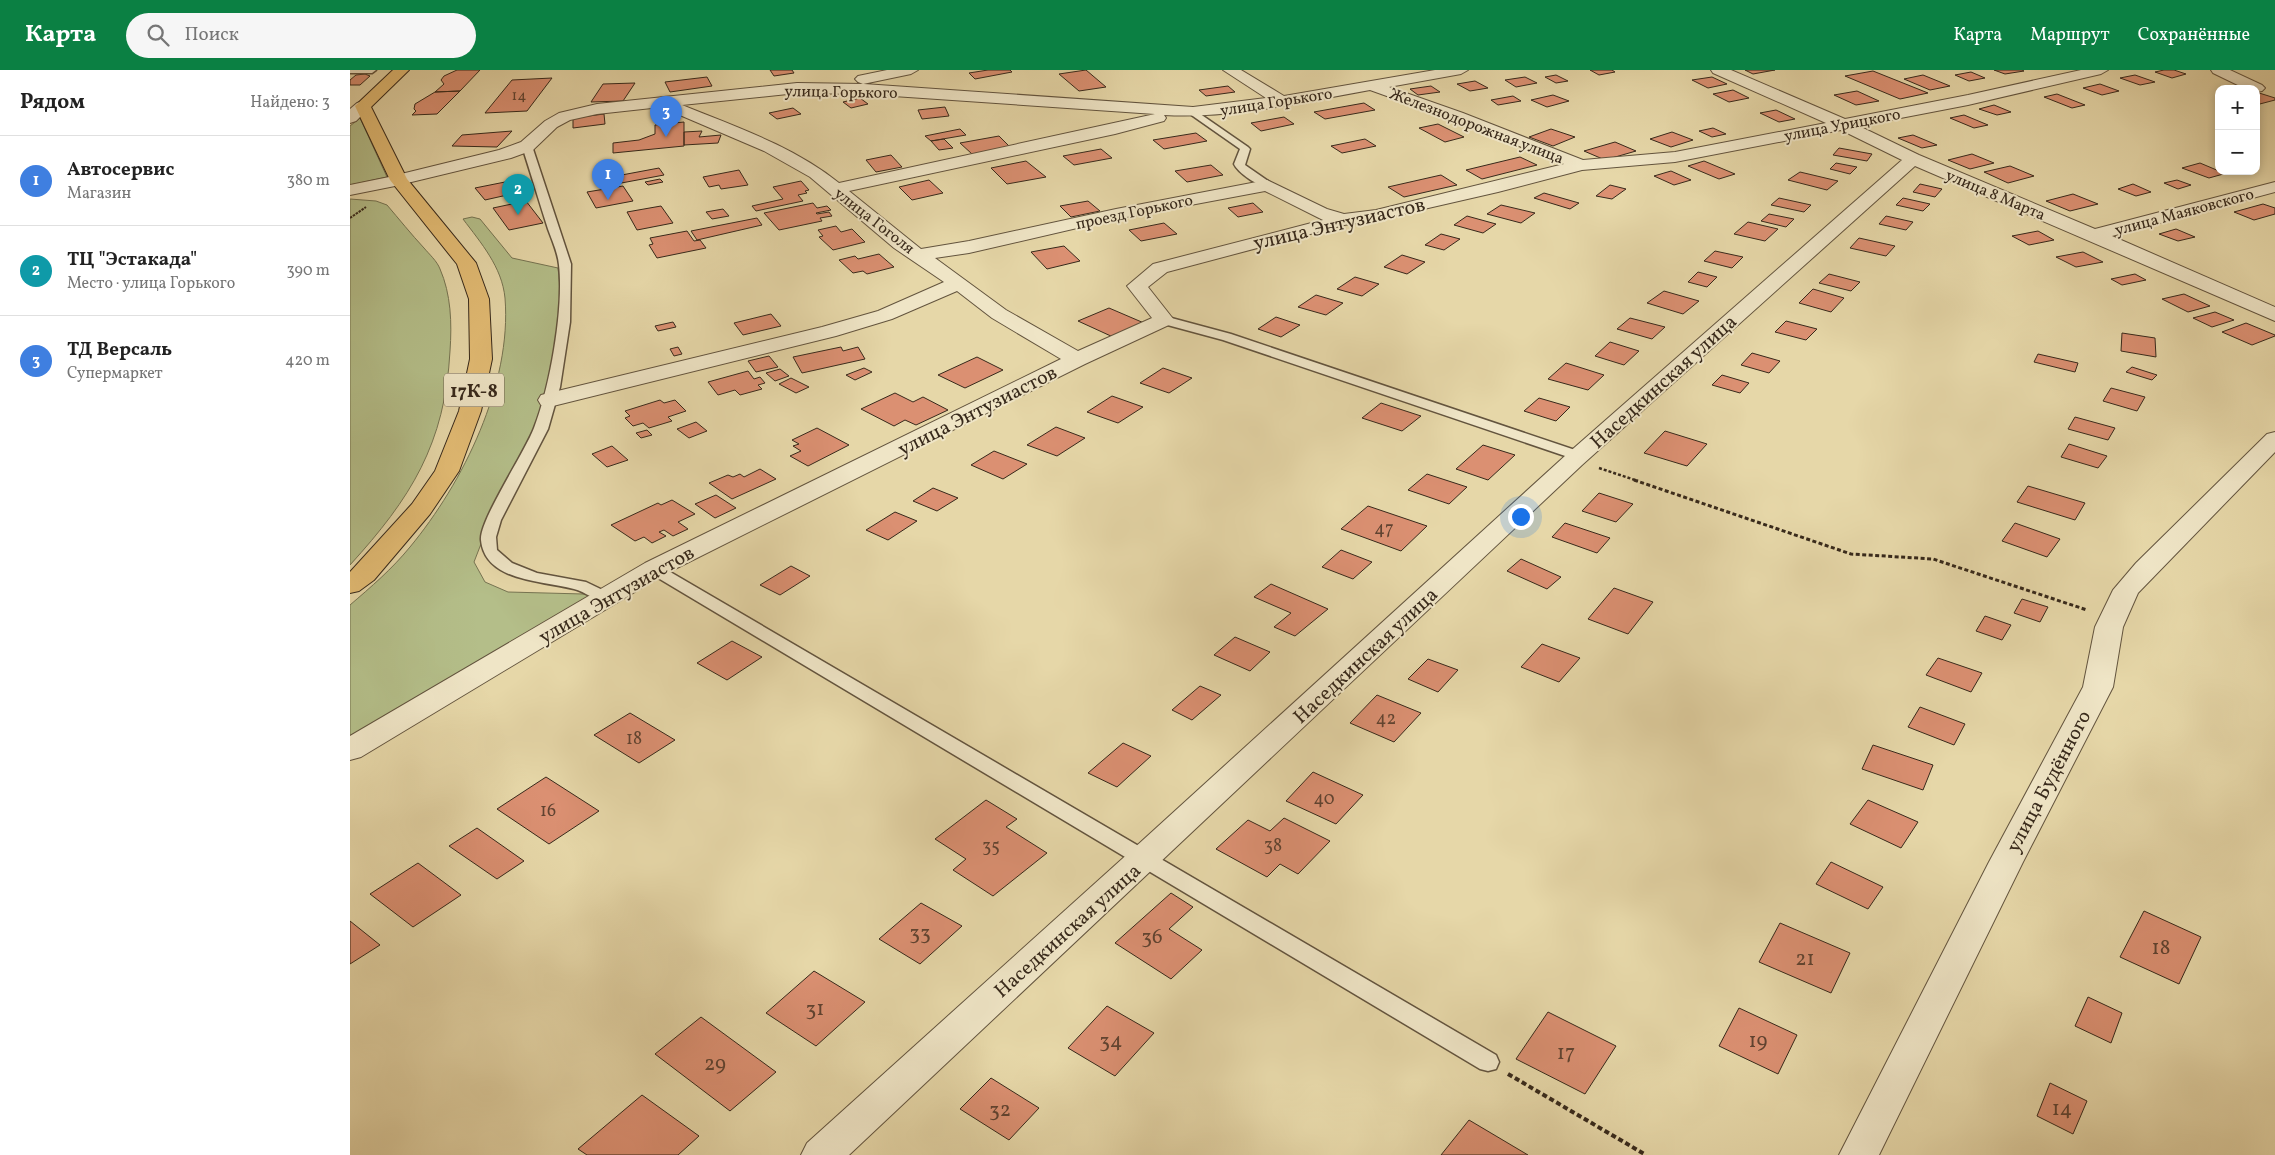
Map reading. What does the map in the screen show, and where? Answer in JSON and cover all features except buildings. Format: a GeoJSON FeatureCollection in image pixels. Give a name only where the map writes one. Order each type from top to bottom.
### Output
{"type":"FeatureCollection","features":[{"type":"Feature","properties":{"kind":"main road"},"geometry":{"type":"LineString","coordinates":[[363,106],[402,70]]}},
{"type":"Feature","properties":{"kind":"main road","name":"17К-8"},"geometry":{"type":"LineString","coordinates":[[350,585],[365,574],[422,509],[447,471],[470,411],[481,358],[479,299],[466,262],[399,180],[363,106]]}},
{"type":"Feature","properties":{"kind":"street"},"geometry":{"type":"LineString","coordinates":[[797,88],[854,81],[911,70]]}},
{"type":"Feature","properties":{"kind":"street"},"geometry":{"type":"LineString","coordinates":[[1230,70],[1281,101]]}},
{"type":"Feature","properties":{"kind":"street","name":"улица Горького"},"geometry":{"type":"LineString","coordinates":[[835,189],[1186,112],[1281,101],[1461,70]]}},
{"type":"Feature","properties":{"kind":"street","name":"улица 8 Марта"},"geometry":{"type":"LineString","coordinates":[[1718,70],[1840,123],[1913,159],[2094,235],[2275,315]]}},
{"type":"Feature","properties":{"kind":"street","name":"улица Урицкого"},"geometry":{"type":"LineString","coordinates":[[1581,165],[1675,156],[1968,100],[2101,70]]}},
{"type":"Feature","properties":{"kind":"street"},"geometry":{"type":"LineString","coordinates":[[2218,70],[2250,85]]}},
{"type":"Feature","properties":{"kind":"street"},"geometry":{"type":"LineString","coordinates":[[797,88],[815,80],[819,73]]}},
{"type":"Feature","properties":{"kind":"street","name":"Железнодорожная улица"},"geometry":{"type":"LineString","coordinates":[[1372,86],[1457,116],[1581,165]]}},
{"type":"Feature","properties":{"kind":"street","name":"улица Горького"},"geometry":{"type":"LineString","coordinates":[[350,190],[455,168],[527,146],[551,124],[565,116],[581,111],[797,88],[864,89],[1186,112]]}},
{"type":"Feature","properties":{"kind":"street","name":"улица Гоголя"},"geometry":{"type":"LineString","coordinates":[[662,102],[770,147],[816,173],[901,244],[919,255],[999,314],[1077,359]]}},
{"type":"Feature","properties":{"kind":"street"},"geometry":{"type":"LineString","coordinates":[[350,118],[363,106]]}},
{"type":"Feature","properties":{"kind":"street","name":"Наседкинская улица"},"geometry":{"type":"LineString","coordinates":[[821,1155],[1144,860],[1577,458],[1913,159]]}},
{"type":"Feature","properties":{"kind":"street","name":"улица Энтузиастов"},"geometry":{"type":"LineString","coordinates":[[350,750],[654,569],[1077,359],[1164,320],[1137,286],[1160,268],[1343,220],[1376,215],[1498,187],[1581,165]]}},
{"type":"Feature","properties":{"kind":"street"},"geometry":{"type":"LineString","coordinates":[[1267,185],[1322,213],[1343,220]]}},
{"type":"Feature","properties":{"kind":"street","name":"проезд Горького"},"geometry":{"type":"LineString","coordinates":[[919,255],[969,247],[1116,214],[1267,185]]}},
{"type":"Feature","properties":{"kind":"street","name":"улица Маяковского"},"geometry":{"type":"LineString","coordinates":[[2094,235],[2275,187]]}},
{"type":"Feature","properties":{"kind":"street"},"geometry":{"type":"LineString","coordinates":[[549,400],[829,332],[885,315],[959,284]]}},
{"type":"Feature","properties":{"kind":"street","name":"улица Будённого"},"geometry":{"type":"LineString","coordinates":[[1859,1155],[2006,862],[2098,687],[2109,627],[2126,590],[2144,569],[2275,440]]}},
{"type":"Feature","properties":{"kind":"lane"},"geometry":{"type":"LineString","coordinates":[[350,70],[372,70]]}},
{"type":"Feature","properties":{"kind":"lane"},"geometry":{"type":"LineString","coordinates":[[1186,112],[1240,144],[1244,148],[1239,164],[1240,167],[1267,185]]}},
{"type":"Feature","properties":{"kind":"lane"},"geometry":{"type":"LineString","coordinates":[[527,146],[565,264],[564,322],[549,400],[541,429],[494,520],[488,537],[490,551],[506,566],[533,577],[580,585],[607,598]]}},
{"type":"Feature","properties":{"kind":"lane"},"geometry":{"type":"LineString","coordinates":[[1164,320],[1227,337],[1577,458]]}},
{"type":"Feature","properties":{"kind":"lane"},"geometry":{"type":"LineString","coordinates":[[654,569],[1488,1062]]}},
{"type":"Feature","properties":{"kind":"path"},"geometry":{"type":"LineString","coordinates":[[1577,458],[1824,546],[1871,558],[1913,555],[1933,560],[2114,619]]}},
{"type":"Feature","properties":{"kind":"path"},"geometry":{"type":"LineString","coordinates":[[1488,1062],[1646,1155]]}},
{"type":"Feature","properties":{"kind":"green space"},"geometry":{"type":"Polygon","coordinates":[[[360,118],[387,177],[350,185],[350,126],[360,118]]]}},
{"type":"Feature","properties":{"kind":"green space"},"geometry":{"type":"Polygon","coordinates":[[[350,199],[376,201],[387,205],[435,260],[444,279],[450,309],[451,330],[447,384],[441,414],[421,468],[391,516],[350,565],[350,199]]]}},
{"type":"Feature","properties":{"kind":"green space"},"geometry":{"type":"Polygon","coordinates":[[[472,217],[480,219],[512,258],[558,268],[562,306],[540,428],[486,531],[474,562],[485,582],[508,592],[621,595],[350,745],[350,605],[381,578],[410,547],[448,493],[480,431],[492,398],[501,364],[505,331],[503,287],[490,256],[463,219],[472,217]]]}},
{"type":"Feature","properties":{"kind":"place","name":"ТД Версаль"},"geometry":{"type":"Point","coordinates":[666,137]}},
{"type":"Feature","properties":{"kind":"place","name":"Автосервис"},"geometry":{"type":"Point","coordinates":[608,200]}},
{"type":"Feature","properties":{"kind":"place","name":"ТЦ \"Эстакада\""},"geometry":{"type":"Point","coordinates":[518,215]}}]}
